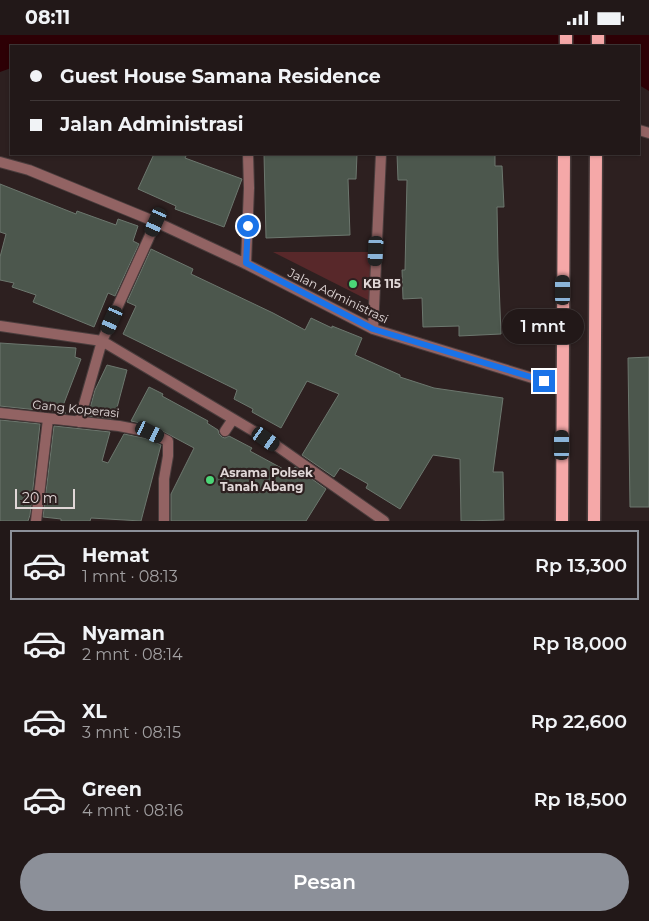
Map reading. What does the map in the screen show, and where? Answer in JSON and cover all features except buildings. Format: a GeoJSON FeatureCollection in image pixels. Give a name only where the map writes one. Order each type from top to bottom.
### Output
{"type":"FeatureCollection","features":[{"type":"Feature","properties":{"kind":"main road"},"geometry":{"type":"LineString","coordinates":[[562,521],[564,155]]}},
{"type":"Feature","properties":{"kind":"main road"},"geometry":{"type":"LineString","coordinates":[[594,521],[596,155]]}},
{"type":"Feature","properties":{"kind":"street"},"geometry":{"type":"LineString","coordinates":[[246,263],[249,188],[248,155]]}},
{"type":"Feature","properties":{"kind":"street"},"geometry":{"type":"LineString","coordinates":[[373,329],[380,155]]}},
{"type":"Feature","properties":{"kind":"street","name":"Jalan Administrasi"},"geometry":{"type":"LineString","coordinates":[[0,162],[29,170],[156,222],[246,263],[373,329],[562,387]]}},
{"type":"Feature","properties":{"kind":"street"},"geometry":{"type":"LineString","coordinates":[[79,422],[102,341],[156,222]]}},
{"type":"Feature","properties":{"kind":"street"},"geometry":{"type":"LineString","coordinates":[[0,327],[102,341],[266,439],[384,521]]}},
{"type":"Feature","properties":{"kind":"street","name":"Gang Koperasi"},"geometry":{"type":"LineString","coordinates":[[0,413],[119,426],[150,432],[168,441],[168,456],[164,479],[164,521]]}},
{"type":"Feature","properties":{"kind":"street"},"geometry":{"type":"LineString","coordinates":[[36,521],[48,419]]}},
{"type":"Feature","properties":{"kind":"street"},"geometry":{"type":"LineString","coordinates":[[225,431],[233,419]]}},
{"type":"Feature","properties":{"kind":"shaded area"},"geometry":{"type":"Polygon","coordinates":[[[0,35],[649,35],[649,91],[640,86],[640,45],[10,45],[10,68],[0,72],[0,35]]]}},
{"type":"Feature","properties":{"kind":"shaded area"},"geometry":{"type":"Polygon","coordinates":[[[273,252],[373,252],[370,301],[273,252]]]}},
{"type":"Feature","properties":{"kind":"place","name":"KB 115"},"geometry":{"type":"Point","coordinates":[353,284]}},
{"type":"Feature","properties":{"kind":"place","name":"Asrama Polsek Tanah Abang"},"geometry":{"type":"Point","coordinates":[210,480]}},
{"type":"Feature","properties":{"kind":"route"},"geometry":{"type":"LineString","coordinates":[[248,226],[246,263],[373,329],[544,381]]}}]}
